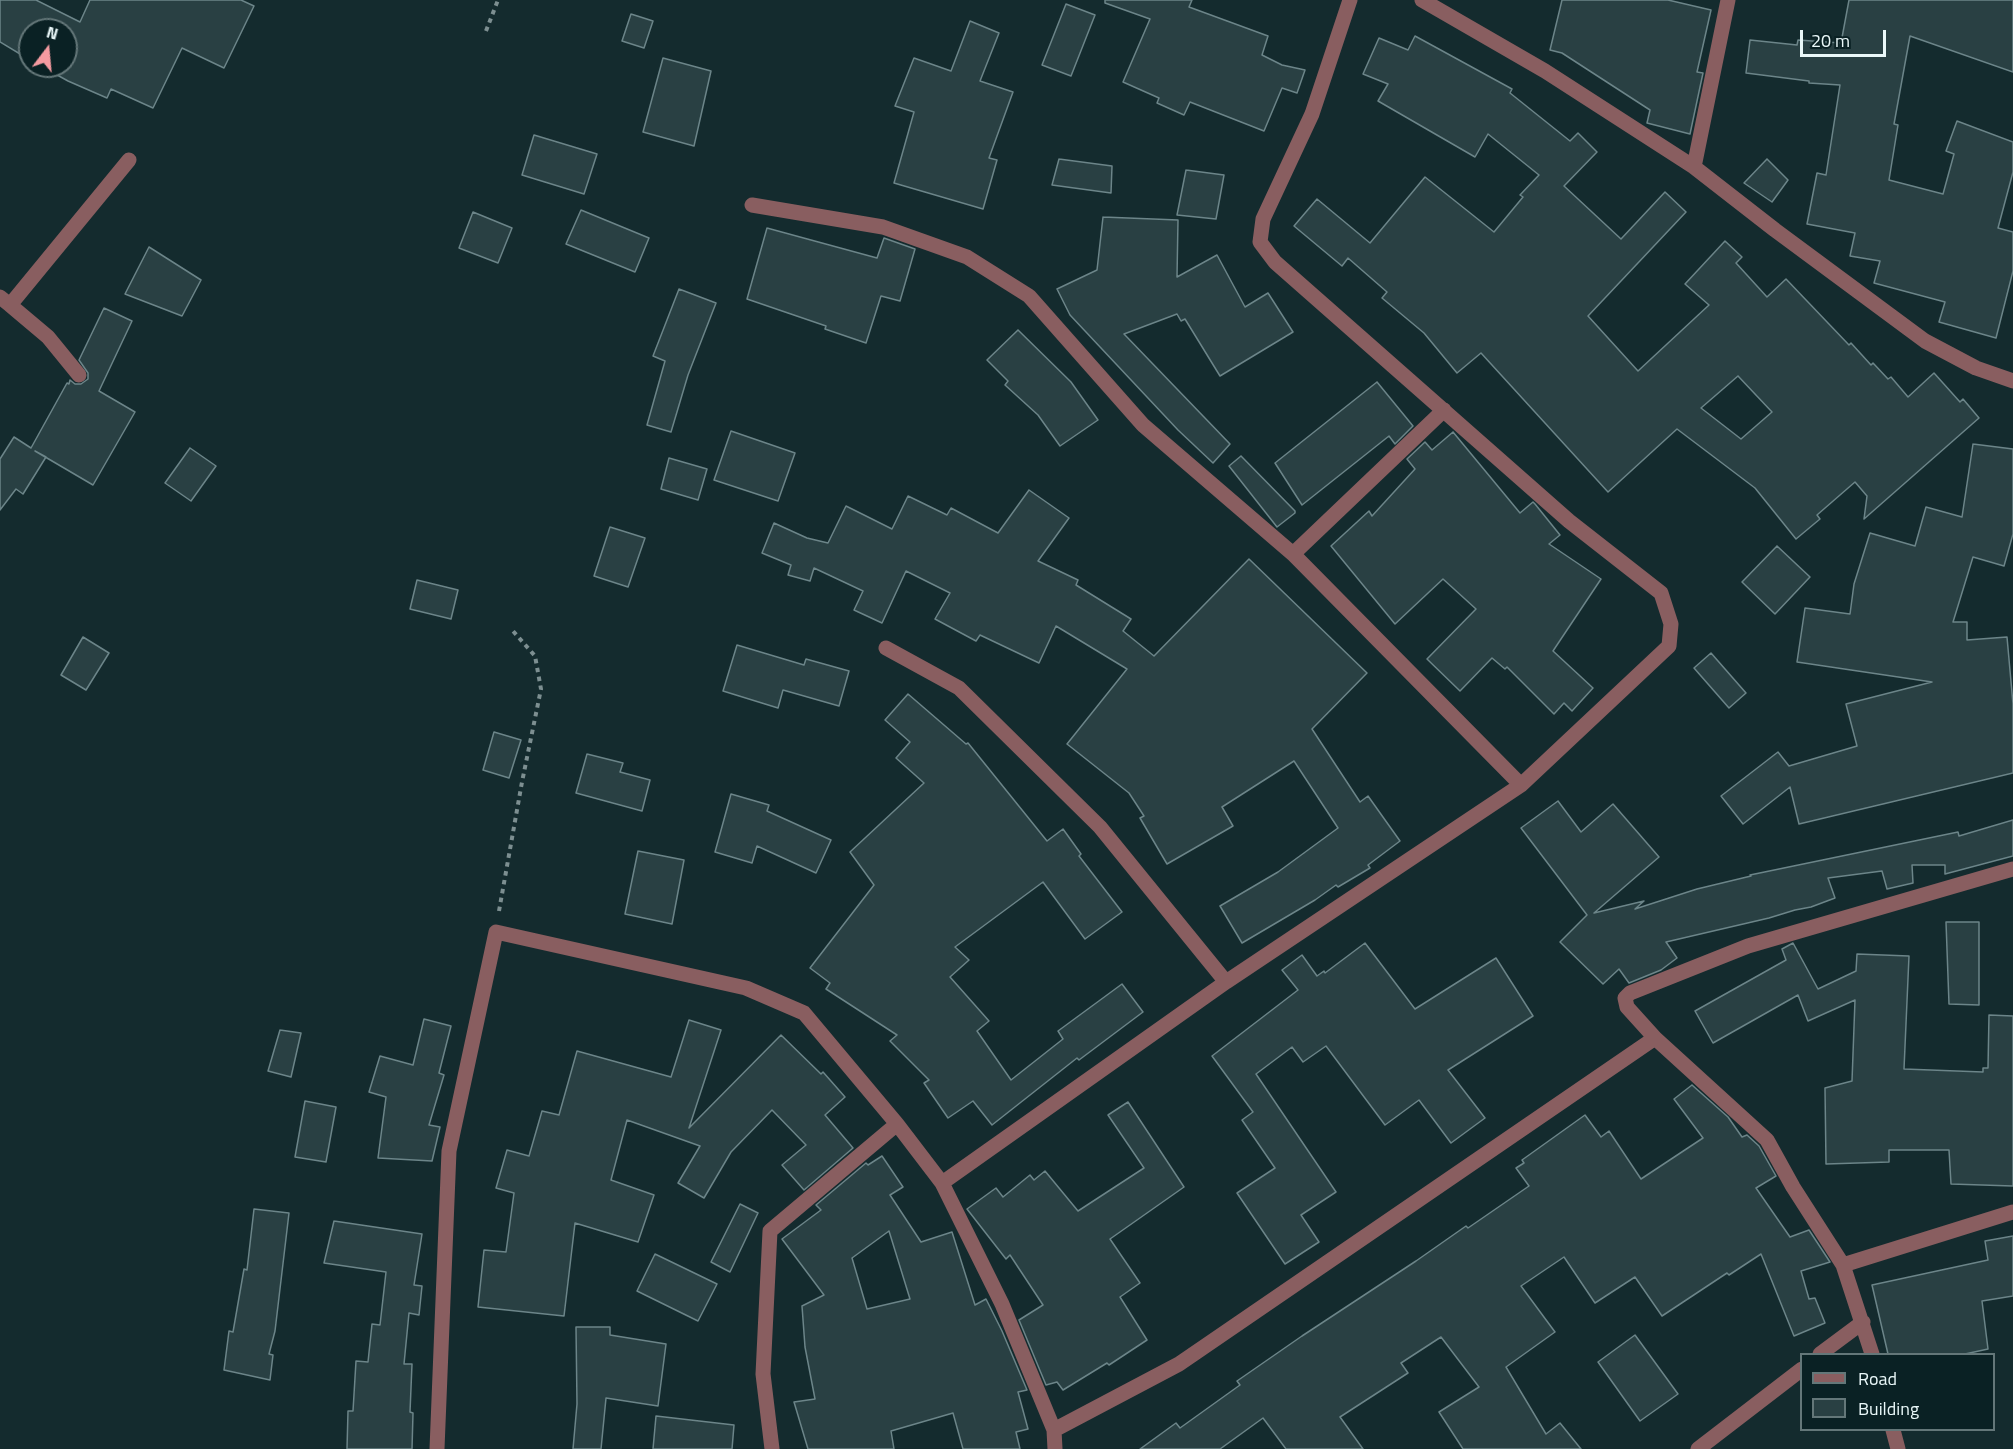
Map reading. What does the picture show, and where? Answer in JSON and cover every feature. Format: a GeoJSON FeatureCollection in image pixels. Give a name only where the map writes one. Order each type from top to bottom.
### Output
{"type":"FeatureCollection","features":[{"type":"Feature","properties":{"kind":"street"},"geometry":{"type":"LineString","coordinates":[[942,1183],[1226,982],[1521,785],[1669,646],[1671,624],[1661,593],[1569,521],[1275,262],[1260,242],[1263,219],[1312,114],[1350,0]]}},
{"type":"Feature","properties":{"kind":"street"},"geometry":{"type":"LineString","coordinates":[[1422,0],[1545,70],[1694,167],[1925,341],[1976,368],[2013,381]]}},
{"type":"Feature","properties":{"kind":"street"},"geometry":{"type":"LineString","coordinates":[[1694,167],[1728,0]]}},
{"type":"Feature","properties":{"kind":"street"},"geometry":{"type":"LineString","coordinates":[[79,375],[48,338],[5,301],[129,160]]}},
{"type":"Feature","properties":{"kind":"street"},"geometry":{"type":"LineString","coordinates":[[752,205],[883,227],[967,257],[1029,296],[1143,424],[1293,554],[1521,785]]}},
{"type":"Feature","properties":{"kind":"street"},"geometry":{"type":"LineString","coordinates":[[1293,554],[1444,410]]}},
{"type":"Feature","properties":{"kind":"street"},"geometry":{"type":"LineString","coordinates":[[886,648],[959,688],[1100,827],[1226,982]]}},
{"type":"Feature","properties":{"kind":"street"},"geometry":{"type":"LineString","coordinates":[[1872,1353],[1843,1265],[1793,1187],[1767,1140],[1655,1038],[1627,1007],[1625,998],[1630,993],[1748,946],[2013,869]]}},
{"type":"Feature","properties":{"kind":"street"},"geometry":{"type":"LineString","coordinates":[[437,1449],[449,1151],[496,933],[746,988],[804,1013],[897,1124],[942,1183],[1002,1304],[1054,1430],[1055,1449]]}},
{"type":"Feature","properties":{"kind":"street"},"geometry":{"type":"LineString","coordinates":[[1054,1430],[1179,1364],[1655,1038]]}},
{"type":"Feature","properties":{"kind":"street"},"geometry":{"type":"LineString","coordinates":[[772,1449],[763,1374],[770,1231],[897,1124]]}},
{"type":"Feature","properties":{"kind":"street"},"geometry":{"type":"LineString","coordinates":[[1843,1265],[2013,1212]]}},
{"type":"Feature","properties":{"kind":"street"},"geometry":{"type":"LineString","coordinates":[[1822,1353],[1863,1322]]}},
{"type":"Feature","properties":{"kind":"street"},"geometry":{"type":"LineString","coordinates":[[1698,1449],[1800,1371]]}},
{"type":"Feature","properties":{"kind":"street"},"geometry":{"type":"LineString","coordinates":[[1893,1431],[1898,1449]]}},
{"type":"Feature","properties":{"kind":"path"},"geometry":{"type":"LineString","coordinates":[[486,31],[498,0]]}},
{"type":"Feature","properties":{"kind":"path"},"geometry":{"type":"LineString","coordinates":[[496,933],[522,782],[541,689],[535,656],[513,631]]}},
{"type":"Feature","properties":{"kind":"building"},"geometry":{"type":"Polygon","coordinates":[[[0,0],[36,0],[72,18],[18,18],[18,53],[0,42],[0,0]]]}},
{"type":"Feature","properties":{"kind":"building"},"geometry":{"type":"Polygon","coordinates":[[[90,0],[241,0],[254,6],[224,68],[182,48],[153,108],[111,89],[107,98],[63,78],[78,78],[78,21],[80,22],[90,0]]]}},
{"type":"Feature","properties":{"kind":"building"},"geometry":{"type":"Polygon","coordinates":[[[1105,0],[1192,0],[1189,7],[1268,36],[1262,55],[1282,65],[1305,70],[1297,93],[1282,88],[1264,131],[1190,102],[1184,115],[1157,103],[1159,98],[1123,82],[1150,19],[1105,3],[1105,0]]]}},
{"type":"Feature","properties":{"kind":"building"},"geometry":{"type":"Polygon","coordinates":[[[1562,0],[1668,0],[1711,10],[1697,72],[1703,73],[1690,134],[1647,123],[1650,110],[1562,53],[1550,50],[1562,0]]]}},
{"type":"Feature","properties":{"kind":"building"},"geometry":{"type":"Polygon","coordinates":[[[1849,0],[2013,0],[2013,72],[1910,36],[1894,124],[1898,125],[1889,180],[1943,194],[1954,154],[1946,151],[1957,121],[2013,142],[2013,172],[1998,228],[2013,232],[2013,271],[1996,338],[1939,322],[1945,302],[1874,283],[1880,261],[1850,256],[1855,233],[1807,224],[1817,173],[1826,175],[1840,85],[1809,83],[1809,81],[1746,73],[1750,40],[1797,45],[1798,40],[1841,43],[1849,0]]]}},
{"type":"Feature","properties":{"kind":"building"},"geometry":{"type":"Polygon","coordinates":[[[1066,4],[1095,15],[1071,76],[1042,65],[1066,4]]]}},
{"type":"Feature","properties":{"kind":"building"},"geometry":{"type":"Polygon","coordinates":[[[631,14],[653,21],[644,48],[622,41],[631,14]]]}},
{"type":"Feature","properties":{"kind":"building"},"geometry":{"type":"Polygon","coordinates":[[[970,21],[999,33],[980,81],[1013,92],[989,158],[997,160],[983,209],[894,183],[914,112],[895,106],[914,58],[951,71],[970,21]]]}},
{"type":"Feature","properties":{"kind":"building"},"geometry":{"type":"Polygon","coordinates":[[[1415,36],[1512,89],[1510,93],[1570,141],[1578,133],[1597,152],[1564,186],[1621,239],[1665,192],[1686,212],[1588,316],[1638,371],[1709,305],[1685,284],[1725,241],[1742,257],[1736,263],[1767,297],[1786,279],[1849,345],[1851,343],[1871,365],[1873,363],[1888,379],[1891,377],[1908,397],[1934,373],[1960,402],[1963,399],[1979,418],[1864,519],[1867,496],[1855,482],[1817,515],[1820,519],[1796,539],[1755,488],[1677,429],[1608,492],[1481,353],[1457,373],[1424,333],[1382,298],[1387,292],[1348,258],[1342,266],[1294,226],[1317,199],[1370,243],[1425,177],[1494,232],[1523,197],[1520,195],[1539,175],[1488,134],[1475,157],[1378,101],[1388,84],[1363,74],[1379,38],[1408,50],[1415,36]],[[1738,376],[1701,408],[1741,439],[1772,412],[1738,376]]]}},
{"type":"Feature","properties":{"kind":"building"},"geometry":{"type":"Polygon","coordinates":[[[663,58],[711,71],[694,146],[643,132],[663,58]]]}},
{"type":"Feature","properties":{"kind":"building"},"geometry":{"type":"Polygon","coordinates":[[[534,135],[597,154],[584,194],[522,175],[534,135]]]}},
{"type":"Feature","properties":{"kind":"building"},"geometry":{"type":"Polygon","coordinates":[[[1059,159],[1112,166],[1111,193],[1052,185],[1059,159]]]}},
{"type":"Feature","properties":{"kind":"building"},"geometry":{"type":"Polygon","coordinates":[[[1767,159],[1788,180],[1772,202],[1744,183],[1767,159]]]}},
{"type":"Feature","properties":{"kind":"building"},"geometry":{"type":"Polygon","coordinates":[[[1186,170],[1224,175],[1216,219],[1177,215],[1186,170]]]}},
{"type":"Feature","properties":{"kind":"building"},"geometry":{"type":"Polygon","coordinates":[[[581,210],[649,238],[635,272],[566,244],[581,210]]]}},
{"type":"Feature","properties":{"kind":"building"},"geometry":{"type":"Polygon","coordinates":[[[473,212],[512,228],[498,263],[459,248],[473,212]]]}},
{"type":"Feature","properties":{"kind":"building"},"geometry":{"type":"Polygon","coordinates":[[[1103,217],[1178,220],[1177,277],[1217,255],[1245,307],[1268,293],[1293,332],[1220,376],[1185,319],[1181,321],[1177,314],[1124,334],[1230,444],[1213,463],[1178,430],[1070,315],[1057,289],[1097,270],[1103,217]]]}},
{"type":"Feature","properties":{"kind":"building"},"geometry":{"type":"Polygon","coordinates":[[[767,228],[877,258],[884,238],[915,249],[900,301],[881,296],[866,343],[825,329],[826,326],[747,299],[767,228]]]}},
{"type":"Feature","properties":{"kind":"building"},"geometry":{"type":"Polygon","coordinates":[[[149,247],[201,280],[182,316],[125,294],[149,247]]]}},
{"type":"Feature","properties":{"kind":"building"},"geometry":{"type":"Polygon","coordinates":[[[679,289],[716,303],[688,375],[671,432],[647,425],[665,361],[653,356],[679,289]]]}},
{"type":"Feature","properties":{"kind":"building"},"geometry":{"type":"Polygon","coordinates":[[[104,308],[132,321],[99,391],[135,412],[93,485],[46,457],[23,494],[16,489],[0,510],[0,459],[14,437],[31,448],[67,383],[69,384],[70,380],[75,384],[81,384],[88,379],[88,373],[79,360],[104,308]]]}},
{"type":"Feature","properties":{"kind":"building"},"geometry":{"type":"Polygon","coordinates":[[[1018,330],[1071,382],[1098,420],[1060,446],[1038,415],[1005,385],[1008,381],[987,360],[1018,330]]]}},
{"type":"Feature","properties":{"kind":"building"},"geometry":{"type":"Polygon","coordinates":[[[1377,382],[1413,426],[1395,444],[1389,436],[1302,505],[1275,463],[1377,382]]]}},
{"type":"Feature","properties":{"kind":"building"},"geometry":{"type":"Polygon","coordinates":[[[731,431],[795,453],[778,501],[714,480],[731,431]]]}},
{"type":"Feature","properties":{"kind":"building"},"geometry":{"type":"Polygon","coordinates":[[[1453,432],[1520,513],[1533,502],[1535,504],[1560,535],[1549,544],[1601,579],[1553,651],[1593,688],[1572,711],[1564,703],[1554,714],[1507,667],[1505,669],[1492,658],[1460,691],[1427,659],[1476,609],[1443,579],[1395,624],[1331,546],[1369,511],[1372,516],[1415,469],[1407,459],[1425,442],[1432,450],[1453,432]]]}},
{"type":"Feature","properties":{"kind":"building"},"geometry":{"type":"Polygon","coordinates":[[[1973,444],[2013,449],[2013,534],[2004,566],[1973,557],[1953,622],[1967,622],[1967,640],[2007,637],[2013,704],[2013,773],[1799,824],[1790,787],[1743,824],[1721,796],[1778,752],[1789,766],[1857,746],[1846,704],[1932,682],[1797,662],[1805,608],[1850,614],[1854,584],[1870,533],[1915,546],[1926,507],[1962,517],[1973,444]]]}},
{"type":"Feature","properties":{"kind":"building"},"geometry":{"type":"Polygon","coordinates":[[[190,448],[216,466],[191,501],[165,483],[190,448]]]}},
{"type":"Feature","properties":{"kind":"building"},"geometry":{"type":"Polygon","coordinates":[[[1241,456],[1295,511],[1277,527],[1229,466],[1241,456]]]}},
{"type":"Feature","properties":{"kind":"building"},"geometry":{"type":"Polygon","coordinates":[[[669,458],[707,469],[698,500],[661,489],[669,458]]]}},
{"type":"Feature","properties":{"kind":"building"},"geometry":{"type":"Polygon","coordinates":[[[1029,490],[1069,518],[1038,561],[1078,580],[1076,585],[1131,619],[1123,631],[1154,656],[1249,559],[1367,673],[1312,729],[1360,802],[1368,796],[1400,841],[1368,865],[1370,868],[1338,887],[1336,885],[1242,943],[1220,906],[1278,872],[1338,828],[1294,761],[1222,807],[1233,826],[1167,864],[1140,818],[1144,816],[1129,793],[1067,744],[1127,669],[1056,626],[1039,663],[980,635],[976,641],[935,619],[950,593],[906,571],[882,623],[854,610],[863,591],[814,568],[810,581],[788,575],[791,565],[762,553],[774,523],[807,538],[828,543],[846,506],[892,529],[908,496],[947,515],[951,508],[998,533],[1029,490]]]}},
{"type":"Feature","properties":{"kind":"building"},"geometry":{"type":"Polygon","coordinates":[[[610,527],[645,538],[628,587],[594,576],[610,527]]]}},
{"type":"Feature","properties":{"kind":"building"},"geometry":{"type":"Polygon","coordinates":[[[1777,546],[1810,577],[1775,614],[1742,582],[1777,546]]]}},
{"type":"Feature","properties":{"kind":"building"},"geometry":{"type":"Polygon","coordinates":[[[417,580],[458,590],[451,619],[410,609],[417,580]]]}},
{"type":"Feature","properties":{"kind":"building"},"geometry":{"type":"Polygon","coordinates":[[[83,637],[109,653],[86,690],[61,675],[83,637]]]}},
{"type":"Feature","properties":{"kind":"building"},"geometry":{"type":"Polygon","coordinates":[[[737,645],[804,665],[806,659],[849,671],[839,706],[783,690],[778,708],[723,691],[737,645]]]}},
{"type":"Feature","properties":{"kind":"building"},"geometry":{"type":"Polygon","coordinates":[[[1711,653],[1746,693],[1729,708],[1694,668],[1711,653]]]}},
{"type":"Feature","properties":{"kind":"building"},"geometry":{"type":"Polygon","coordinates":[[[908,694],[966,744],[968,743],[1047,841],[1063,829],[1081,854],[1079,856],[1122,912],[1085,939],[1043,882],[955,947],[969,960],[950,977],[989,1021],[977,1031],[1011,1080],[1063,1039],[1058,1031],[1122,984],[1143,1012],[1079,1060],[1077,1058],[992,1125],[973,1101],[948,1118],[924,1083],[929,1080],[890,1041],[897,1035],[826,989],[830,983],[810,968],[874,885],[850,852],[924,783],[896,758],[910,742],[885,720],[908,694]]]}},
{"type":"Feature","properties":{"kind":"building"},"geometry":{"type":"Polygon","coordinates":[[[494,732],[521,740],[509,778],[483,770],[494,732]]]}},
{"type":"Feature","properties":{"kind":"building"},"geometry":{"type":"Polygon","coordinates":[[[587,754],[623,763],[620,772],[650,780],[642,811],[576,793],[587,754]]]}},
{"type":"Feature","properties":{"kind":"building"},"geometry":{"type":"Polygon","coordinates":[[[731,794],[769,805],[767,811],[831,840],[816,873],[757,846],[752,863],[715,852],[731,794]]]}},
{"type":"Feature","properties":{"kind":"building"},"geometry":{"type":"Polygon","coordinates":[[[1558,801],[1581,832],[1613,804],[1659,857],[1594,913],[1644,901],[1635,909],[1750,875],[1958,832],[1959,836],[2013,820],[2013,856],[1945,874],[1945,865],[1912,865],[1913,883],[1887,889],[1882,871],[1828,878],[1835,898],[1769,918],[1666,942],[1677,958],[1661,970],[1629,983],[1619,969],[1603,984],[1560,942],[1587,915],[1521,828],[1558,801]]]}},
{"type":"Feature","properties":{"kind":"building"},"geometry":{"type":"Polygon","coordinates":[[[638,851],[684,860],[672,924],[625,914],[638,851]]]}},
{"type":"Feature","properties":{"kind":"building"},"geometry":{"type":"Polygon","coordinates":[[[1946,922],[1979,922],[1979,1005],[1949,1004],[1946,922]]]}},
{"type":"Feature","properties":{"kind":"building"},"geometry":{"type":"Polygon","coordinates":[[[1365,943],[1415,1009],[1496,958],[1533,1016],[1448,1070],[1485,1118],[1451,1143],[1419,1100],[1385,1125],[1326,1046],[1303,1062],[1292,1047],[1256,1074],[1336,1192],[1301,1215],[1319,1242],[1285,1264],[1237,1193],[1275,1168],[1242,1120],[1253,1112],[1212,1056],[1298,990],[1282,970],[1302,955],[1317,976],[1324,971],[1325,973],[1365,943]]]}},
{"type":"Feature","properties":{"kind":"building"},"geometry":{"type":"Polygon","coordinates":[[[1793,943],[1818,989],[1856,971],[1857,954],[1909,956],[1904,1069],[1983,1072],[1983,1068],[1988,1068],[1989,1015],[2013,1016],[2013,1186],[1951,1184],[1949,1150],[1889,1150],[1889,1162],[1826,1164],[1825,1088],[1852,1081],[1855,1000],[1808,1021],[1798,995],[1713,1043],[1695,1011],[1786,960],[1782,949],[1793,943]]]}},
{"type":"Feature","properties":{"kind":"building"},"geometry":{"type":"Polygon","coordinates":[[[424,1019],[451,1026],[439,1073],[444,1075],[429,1125],[440,1127],[432,1161],[378,1158],[386,1097],[369,1092],[380,1056],[413,1065],[424,1019]]]}},
{"type":"Feature","properties":{"kind":"building"},"geometry":{"type":"Polygon","coordinates":[[[689,1020],[721,1030],[689,1128],[781,1035],[821,1074],[823,1072],[845,1097],[825,1115],[853,1148],[804,1190],[782,1165],[806,1145],[772,1110],[731,1152],[704,1198],[678,1183],[700,1146],[627,1120],[611,1180],[654,1195],[638,1242],[575,1223],[564,1316],[478,1307],[484,1250],[506,1252],[514,1193],[496,1188],[507,1150],[529,1156],[542,1111],[559,1115],[577,1051],[671,1077],[689,1020]]]}},
{"type":"Feature","properties":{"kind":"building"},"geometry":{"type":"Polygon","coordinates":[[[280,1030],[301,1033],[291,1077],[268,1071],[280,1030]]]}},
{"type":"Feature","properties":{"kind":"building"},"geometry":{"type":"Polygon","coordinates":[[[1692,1085],[1728,1117],[1742,1137],[1747,1135],[1759,1146],[1776,1176],[1756,1188],[1790,1237],[1809,1230],[1830,1262],[1801,1271],[1809,1299],[1815,1298],[1825,1323],[1794,1336],[1761,1254],[1729,1275],[1727,1273],[1662,1316],[1635,1277],[1595,1303],[1564,1257],[1521,1286],[1555,1332],[1506,1367],[1546,1434],[1560,1423],[1581,1449],[1463,1449],[1439,1412],[1479,1387],[1441,1337],[1401,1363],[1408,1373],[1340,1417],[1363,1449],[1286,1449],[1263,1418],[1220,1449],[1140,1449],[1176,1423],[1180,1428],[1240,1385],[1237,1381],[1529,1186],[1516,1168],[1524,1163],[1522,1160],[1585,1115],[1601,1137],[1609,1131],[1641,1179],[1703,1138],[1674,1099],[1692,1085]]]}},
{"type":"Feature","properties":{"kind":"building"},"geometry":{"type":"Polygon","coordinates":[[[305,1101],[336,1107],[326,1162],[295,1157],[305,1101]]]}},
{"type":"Feature","properties":{"kind":"building"},"geometry":{"type":"Polygon","coordinates":[[[1128,1102],[1184,1187],[1110,1239],[1140,1283],[1120,1297],[1147,1340],[1109,1365],[1107,1363],[1063,1390],[1057,1382],[1046,1385],[1019,1320],[1043,1305],[1010,1255],[1006,1259],[967,1209],[996,1188],[1003,1197],[1030,1175],[1034,1180],[1045,1171],[1078,1211],[1144,1168],[1108,1115],[1128,1102]]]}},
{"type":"Feature","properties":{"kind":"building"},"geometry":{"type":"Polygon","coordinates":[[[882,1156],[903,1187],[890,1195],[921,1242],[952,1232],[975,1305],[986,1299],[1027,1390],[1018,1392],[1028,1429],[1016,1432],[1020,1449],[963,1449],[953,1413],[891,1431],[894,1449],[808,1449],[794,1402],[815,1399],[805,1347],[802,1306],[824,1295],[782,1239],[821,1210],[816,1205],[866,1163],[868,1165],[882,1156]],[[889,1231],[852,1258],[867,1309],[910,1299],[889,1231]]]}},
{"type":"Feature","properties":{"kind":"building"},"geometry":{"type":"Polygon","coordinates":[[[740,1204],[758,1213],[730,1272],[711,1262],[740,1204]]]}},
{"type":"Feature","properties":{"kind":"building"},"geometry":{"type":"Polygon","coordinates":[[[254,1209],[289,1213],[275,1331],[269,1354],[273,1355],[270,1380],[224,1370],[229,1331],[233,1332],[244,1269],[247,1270],[254,1209]]]}},
{"type":"Feature","properties":{"kind":"building"},"geometry":{"type":"Polygon","coordinates":[[[334,1221],[422,1234],[414,1285],[422,1286],[419,1315],[409,1313],[404,1364],[412,1364],[410,1412],[413,1413],[412,1449],[347,1449],[348,1411],[353,1411],[356,1361],[368,1362],[372,1324],[380,1325],[386,1272],[324,1263],[334,1221]]]}},
{"type":"Feature","properties":{"kind":"building"},"geometry":{"type":"Polygon","coordinates":[[[2013,1236],[2013,1296],[1982,1301],[1988,1349],[1970,1353],[1888,1353],[1872,1285],[1988,1260],[1985,1241],[2013,1236]]]}},
{"type":"Feature","properties":{"kind":"building"},"geometry":{"type":"Polygon","coordinates":[[[655,1254],[717,1284],[698,1321],[637,1291],[655,1254]]]}},
{"type":"Feature","properties":{"kind":"building"},"geometry":{"type":"Polygon","coordinates":[[[576,1327],[610,1327],[610,1335],[666,1344],[658,1406],[606,1398],[601,1449],[573,1449],[577,1404],[576,1327]]]}},
{"type":"Feature","properties":{"kind":"building"},"geometry":{"type":"Polygon","coordinates":[[[1635,1335],[1678,1394],[1640,1421],[1598,1362],[1635,1335]]]}},
{"type":"Feature","properties":{"kind":"building"},"geometry":{"type":"Polygon","coordinates":[[[656,1416],[734,1425],[732,1449],[653,1449],[656,1416]]]}}]}
